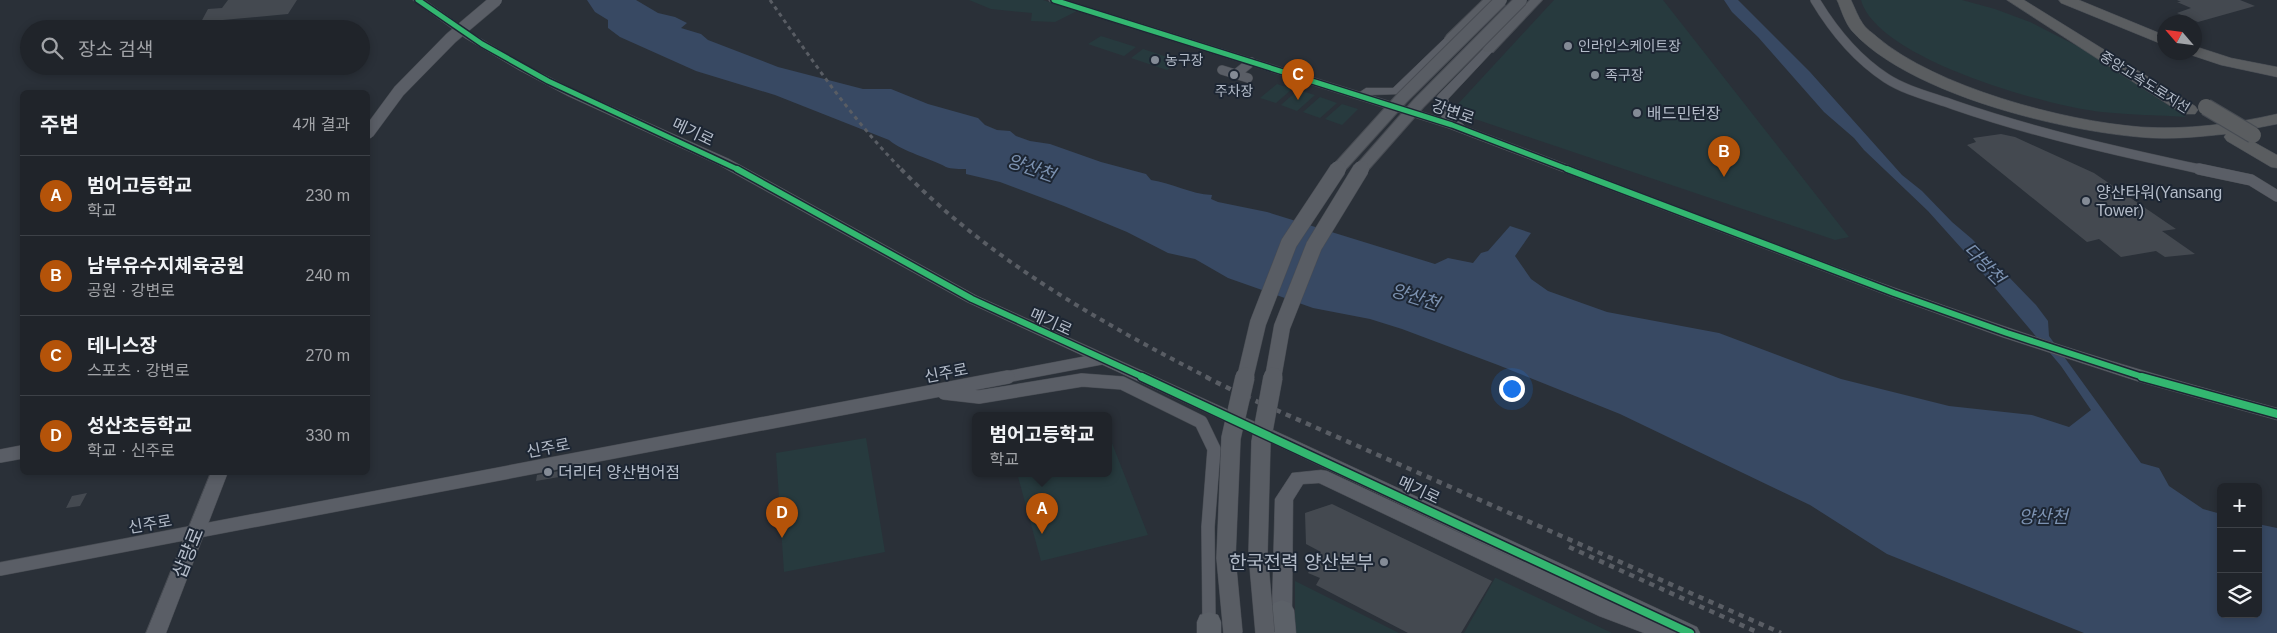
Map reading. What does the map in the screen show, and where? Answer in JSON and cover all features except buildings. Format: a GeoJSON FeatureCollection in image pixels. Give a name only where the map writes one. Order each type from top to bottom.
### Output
{"type":"FeatureCollection","features":[{"type":"Feature","properties":{"kind":"highway"},"geometry":{"type":"LineString","coordinates":[[1844,0],[1851,20],[1868,37],[1907,66],[1962,90],[1999,103],[2056,118],[2139,132],[2190,133],[2277,119]]}},
{"type":"Feature","properties":{"kind":"highway"},"geometry":{"type":"LineString","coordinates":[[1859,0],[1863,15],[1878,36],[1917,62],[1978,88],[2029,103],[2091,118],[2181,126],[2246,119],[2277,110]]}},
{"type":"Feature","properties":{"kind":"highway"},"geometry":{"type":"LineString","coordinates":[[1997,0],[2076,39]]}},
{"type":"Feature","properties":{"kind":"highway","name":"중앙고속도로지선"},"geometry":{"type":"LineString","coordinates":[[2014,0],[2189,110],[2277,162]]}},
{"type":"Feature","properties":{"kind":"highway","name":"중앙고속도로지선"},"geometry":{"type":"LineString","coordinates":[[2030,0],[2277,149]]}},
{"type":"Feature","properties":{"kind":"highway"},"geometry":{"type":"LineString","coordinates":[[2066,0],[2157,37]]}},
{"type":"Feature","properties":{"kind":"highway"},"geometry":{"type":"LineString","coordinates":[[2202,53],[2236,64],[2277,72]]}},
{"type":"Feature","properties":{"kind":"main road"},"geometry":{"type":"LineString","coordinates":[[1451,38],[1490,0]]}},
{"type":"Feature","properties":{"kind":"main road"},"geometry":{"type":"LineString","coordinates":[[1233,633],[1226,558],[1231,438],[1258,323],[1289,242],[1339,167],[1402,98],[1501,0]]}},
{"type":"Feature","properties":{"kind":"main road"},"geometry":{"type":"LineString","coordinates":[[1264,633],[1258,554],[1262,442],[1282,327],[1314,246],[1359,171],[1419,103],[1521,0]]}},
{"type":"Feature","properties":{"kind":"main road"},"geometry":{"type":"LineString","coordinates":[[1489,49],[1536,0]]}},
{"type":"Feature","properties":{"kind":"street","name":"메기로"},"geometry":{"type":"LineString","coordinates":[[418,0],[490,50],[523,68],[572,93],[725,162],[928,277],[1015,321],[1289,444],[1690,633]]}},
{"type":"Feature","properties":{"kind":"street"},"geometry":{"type":"LineString","coordinates":[[370,130],[399,91],[451,38],[496,0]]}},
{"type":"Feature","properties":{"kind":"street","name":"강변로"},"geometry":{"type":"LineString","coordinates":[[1054,0],[1466,130],[1836,271],[2065,353],[2277,414]]}},
{"type":"Feature","properties":{"kind":"street"},"geometry":{"type":"LineString","coordinates":[[1815,0],[1825,18],[1856,50],[1885,79],[1898,85],[2046,133],[2107,149],[2251,180],[2277,196]]}},
{"type":"Feature","properties":{"kind":"street"},"geometry":{"type":"LineString","coordinates":[[1345,91],[1376,93],[1396,91],[1451,38]]}},
{"type":"Feature","properties":{"kind":"street"},"geometry":{"type":"LineString","coordinates":[[1466,130],[1446,115],[1442,98],[1489,49]]}},
{"type":"Feature","properties":{"kind":"street"},"geometry":{"type":"LineString","coordinates":[[1236,74],[1251,62]]}},
{"type":"Feature","properties":{"kind":"street"},"geometry":{"type":"LineString","coordinates":[[1222,70],[1248,78]]}},
{"type":"Feature","properties":{"kind":"street","name":"신주로"},"geometry":{"type":"LineString","coordinates":[[0,569],[1101,360]]}},
{"type":"Feature","properties":{"kind":"street"},"geometry":{"type":"LineString","coordinates":[[932,392],[979,397],[1082,380],[1122,383],[1201,422],[1214,449],[1208,527],[1209,627]]}},
{"type":"Feature","properties":{"kind":"street"},"geometry":{"type":"LineString","coordinates":[[0,456],[20,452]]}},
{"type":"Feature","properties":{"kind":"street","name":"삽량로"},"geometry":{"type":"LineString","coordinates":[[156,633],[219,475]]}},
{"type":"Feature","properties":{"kind":"street"},"geometry":{"type":"LineString","coordinates":[[1283,621],[1284,499],[1298,478],[1321,476],[1606,610],[1666,633]]}},
{"type":"Feature","properties":{"kind":"green space"},"geometry":{"type":"Polygon","coordinates":[[[969,0],[1043,0],[1077,11],[1055,22],[1031,21],[1032,13],[991,9],[969,0]]]}},
{"type":"Feature","properties":{"kind":"green space"},"geometry":{"type":"Polygon","coordinates":[[[1554,0],[1663,0],[1849,237],[1835,240],[1469,117],[1458,104],[1554,0]]]}},
{"type":"Feature","properties":{"kind":"green space"},"geometry":{"type":"Polygon","coordinates":[[[1861,0],[1962,0],[1995,9],[2030,22],[2083,49],[2186,117],[2112,113],[2077,108],[2043,100],[1967,76],[1930,60],[1898,42],[1874,22],[1861,0]]]}},
{"type":"Feature","properties":{"kind":"green space","name":"농구장"},"geometry":{"type":"Polygon","coordinates":[[[1101,36],[1136,47],[1124,56],[1088,44],[1101,36]]]}},
{"type":"Feature","properties":{"kind":"green space","name":"농구장"},"geometry":{"type":"Polygon","coordinates":[[[1143,49],[1179,61],[1167,70],[1131,58],[1143,49]]]}},
{"type":"Feature","properties":{"kind":"green space"},"geometry":{"type":"Polygon","coordinates":[[[1277,84],[1292,89],[1276,103],[1260,98],[1277,84]]]}},
{"type":"Feature","properties":{"kind":"green space"},"geometry":{"type":"Polygon","coordinates":[[[1298,90],[1315,95],[1297,111],[1281,105],[1298,90]]]}},
{"type":"Feature","properties":{"kind":"green space"},"geometry":{"type":"Polygon","coordinates":[[[1320,97],[1337,103],[1320,118],[1303,112],[1320,97]]]}},
{"type":"Feature","properties":{"kind":"green space"},"geometry":{"type":"Polygon","coordinates":[[[1342,104],[1358,109],[1342,125],[1325,119],[1342,104]]]}},
{"type":"Feature","properties":{"kind":"green space"},"geometry":{"type":"Polygon","coordinates":[[[866,438],[885,552],[784,572],[776,453],[866,438]]]}},
{"type":"Feature","properties":{"kind":"green space"},"geometry":{"type":"Polygon","coordinates":[[[1112,443],[1148,535],[1041,561],[1018,477],[1112,477],[1112,443]]]}},
{"type":"Feature","properties":{"kind":"green space"},"geometry":{"type":"Polygon","coordinates":[[[1496,578],[1612,633],[1464,633],[1496,578]]]}},
{"type":"Feature","properties":{"kind":"green space"},"geometry":{"type":"Polygon","coordinates":[[[1295,581],[1399,633],[1295,633],[1295,581]]]}},
{"type":"Feature","properties":{"kind":"water","name":"양산천"},"geometry":{"type":"Polygon","coordinates":[[[587,0],[636,0],[658,13],[675,17],[687,23],[681,28],[701,34],[708,40],[778,67],[863,89],[891,89],[928,104],[978,118],[985,125],[997,130],[1010,131],[1016,136],[1030,141],[1050,144],[1101,162],[1146,174],[1151,180],[1196,193],[1212,195],[1211,199],[1218,202],[1267,212],[1435,264],[1448,258],[1473,263],[1481,253],[1488,251],[1510,226],[1531,233],[1515,256],[1531,279],[1548,291],[1607,312],[1719,333],[1841,379],[1949,406],[2032,415],[2069,427],[2091,410],[2061,366],[1963,250],[1928,211],[1864,150],[1854,138],[1824,112],[1758,37],[1732,12],[1724,0],[1738,0],[1810,72],[1902,175],[1922,191],[1952,222],[1972,239],[2036,305],[2048,321],[2049,336],[2141,463],[2159,468],[2169,486],[2203,509],[2217,513],[2217,618],[2262,618],[2262,525],[2277,528],[2277,633],[2084,633],[1887,554],[1810,505],[1620,414],[1402,329],[1370,319],[1313,308],[1228,278],[1195,259],[1168,253],[1127,232],[1064,206],[1000,182],[966,174],[966,169],[946,167],[902,148],[889,140],[775,95],[696,71],[620,37],[608,28],[608,20],[595,12],[587,0]]]}},
{"type":"Feature","properties":{"kind":"railway"},"geometry":{"type":"LineString","coordinates":[[770,0],[849,109],[902,170]]}},
{"type":"Feature","properties":{"kind":"railway"},"geometry":{"type":"LineString","coordinates":[[902,170],[934,201],[970,231],[1046,286],[1086,311],[1209,378]]}},
{"type":"Feature","properties":{"kind":"railway"},"geometry":{"type":"LineString","coordinates":[[1206,377],[1240,394],[1781,633]]}},
{"type":"Feature","properties":{"kind":"railway"},"geometry":{"type":"LineString","coordinates":[[1569,547],[1759,633]]}},
{"type":"Feature","properties":{"kind":"cycle path"},"geometry":{"type":"LineString","coordinates":[[418,0],[469,36],[523,68],[724,162],[972,299],[1280,440],[1690,633]]}},
{"type":"Feature","properties":{"kind":"cycle path"},"geometry":{"type":"LineString","coordinates":[[1054,0],[1452,125],[1894,293],[2007,333],[2146,378],[2277,414]]}},
{"type":"Feature","properties":{"kind":"place","name":"인라인스케이트장"},"geometry":{"type":"Point","coordinates":[1568,46]}},
{"type":"Feature","properties":{"kind":"place","name":"농구장"},"geometry":{"type":"Point","coordinates":[1155,60]}},
{"type":"Feature","properties":{"kind":"place","name":"주차장"},"geometry":{"type":"Point","coordinates":[1234,75]}},
{"type":"Feature","properties":{"kind":"place","name":"족구장"},"geometry":{"type":"Point","coordinates":[1595,75]}},
{"type":"Feature","properties":{"kind":"place","name":"테니스장"},"geometry":{"type":"Point","coordinates":[1298,100]}},
{"type":"Feature","properties":{"kind":"place","name":"배드민턴장"},"geometry":{"type":"Point","coordinates":[1637,113]}},
{"type":"Feature","properties":{"kind":"place","name":"남부유수지체육공원"},"geometry":{"type":"Point","coordinates":[1724,177]}},
{"type":"Feature","properties":{"kind":"place","name":"양산타워(Yansang Tower)"},"geometry":{"type":"Point","coordinates":[2086,201]}},
{"type":"Feature","properties":{"kind":"place","name":"더리터 양산범어점"},"geometry":{"type":"Point","coordinates":[548,472]}},
{"type":"Feature","properties":{"kind":"place","name":"범어고등학교"},"geometry":{"type":"Point","coordinates":[1042,534]}},
{"type":"Feature","properties":{"kind":"place","name":"성산초등학교"},"geometry":{"type":"Point","coordinates":[782,538]}},
{"type":"Feature","properties":{"kind":"place","name":"한국전력 양산본부"},"geometry":{"type":"Point","coordinates":[1384,562]}},
{"type":"Feature","properties":{"kind":"water label","name":"다방천"},"geometry":{"type":"Point","coordinates":[1984,264]}}]}
